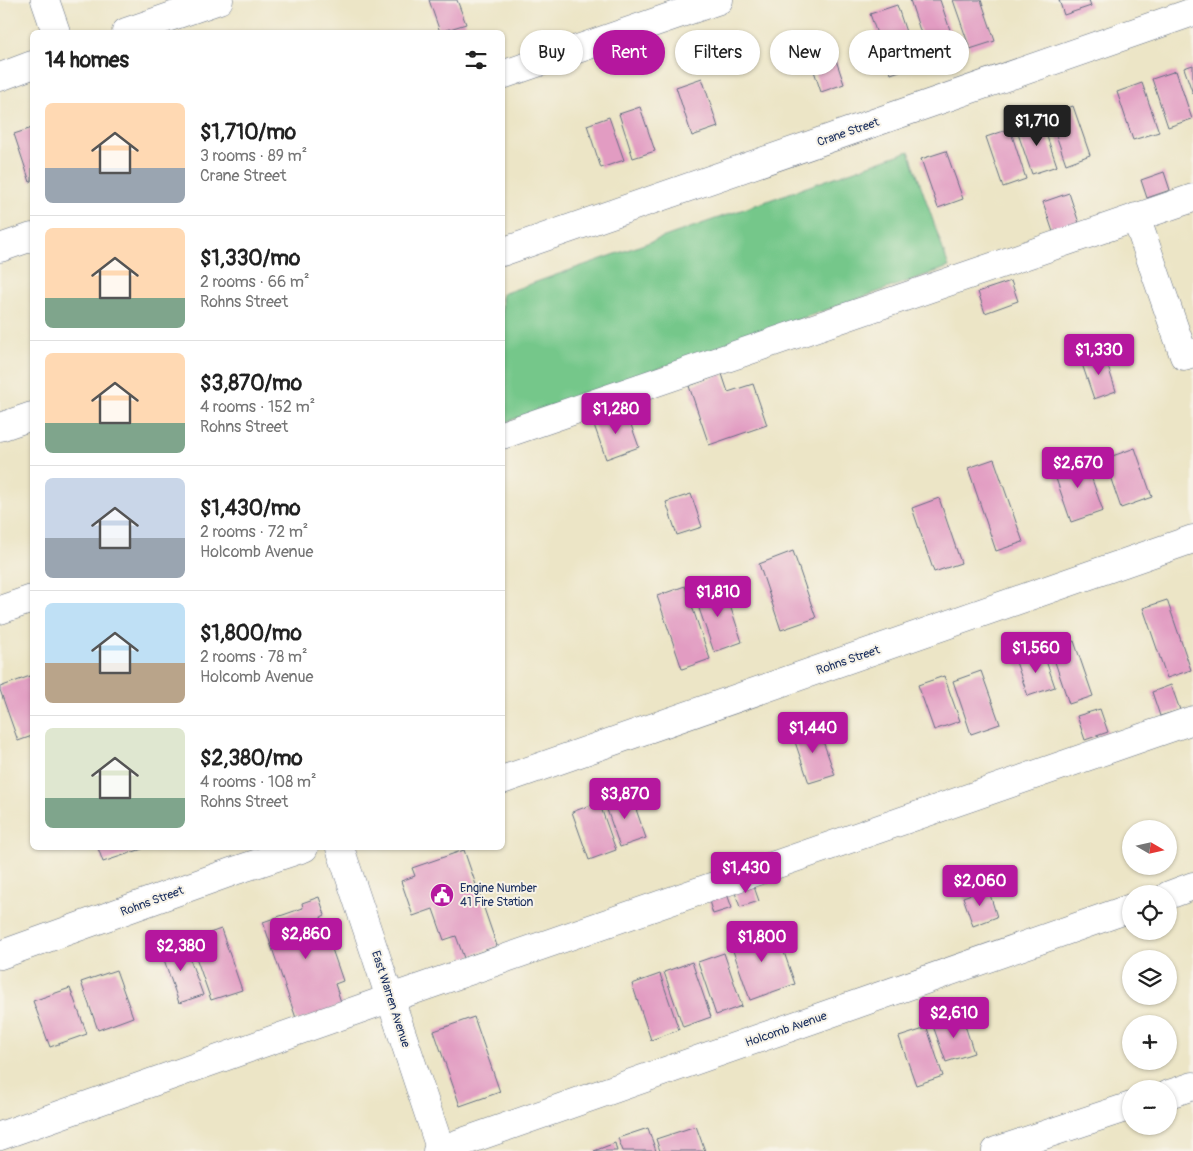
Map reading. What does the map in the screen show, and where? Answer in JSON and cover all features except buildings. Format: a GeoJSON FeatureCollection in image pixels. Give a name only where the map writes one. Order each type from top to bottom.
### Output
{"type":"FeatureCollection","features":[{"type":"Feature","properties":{"kind":"street"},"geometry":{"type":"LineString","coordinates":[[45,0],[55,30]]}},
{"type":"Feature","properties":{"kind":"street"},"geometry":{"type":"LineString","coordinates":[[132,30],[219,0]]}},
{"type":"Feature","properties":{"kind":"street"},"geometry":{"type":"LineString","coordinates":[[505,73],[718,0]]}},
{"type":"Feature","properties":{"kind":"street","name":"Crane Street"},"geometry":{"type":"LineString","coordinates":[[505,251],[1193,12]]}},
{"type":"Feature","properties":{"kind":"street"},"geometry":{"type":"LineString","coordinates":[[0,77],[30,66]]}},
{"type":"Feature","properties":{"kind":"street"},"geometry":{"type":"LineString","coordinates":[[505,434],[1193,198]]}},
{"type":"Feature","properties":{"kind":"street"},"geometry":{"type":"LineString","coordinates":[[1136,217],[1184,356],[1193,353]]}},
{"type":"Feature","properties":{"kind":"street"},"geometry":{"type":"LineString","coordinates":[[0,248],[30,238]]}},
{"type":"Feature","properties":{"kind":"street"},"geometry":{"type":"LineString","coordinates":[[0,428],[30,417]]}},
{"type":"Feature","properties":{"kind":"street","name":"Rohns Street"},"geometry":{"type":"LineString","coordinates":[[505,779],[1193,539]]}},
{"type":"Feature","properties":{"kind":"street"},"geometry":{"type":"LineString","coordinates":[[0,610],[30,600]]}},
{"type":"Feature","properties":{"kind":"street"},"geometry":{"type":"LineString","coordinates":[[0,1136],[391,998],[1193,720]]}},
{"type":"Feature","properties":{"kind":"street","name":"Rohns Street"},"geometry":{"type":"LineString","coordinates":[[0,955],[225,874],[298,850]]}},
{"type":"Feature","properties":{"kind":"street","name":"East Warren Avenue"},"geometry":{"type":"LineString","coordinates":[[341,850],[440,1151]]}},
{"type":"Feature","properties":{"kind":"street"},"geometry":{"type":"LineString","coordinates":[[1177,892],[1193,886]]}},
{"type":"Feature","properties":{"kind":"street","name":"Holcomb Avenue"},"geometry":{"type":"LineString","coordinates":[[440,1151],[1122,911]]}},
{"type":"Feature","properties":{"kind":"street"},"geometry":{"type":"LineString","coordinates":[[1177,1091],[1193,1086]]}},
{"type":"Feature","properties":{"kind":"street"},"geometry":{"type":"LineString","coordinates":[[996,1151],[1122,1109]]}},
{"type":"Feature","properties":{"kind":"green space"},"geometry":{"type":"Polygon","coordinates":[[[909,151],[949,267],[505,422],[505,293],[909,151]]]}},
{"type":"Feature","properties":{"kind":"place","name":"Engine Number 41 Fire Station"},"geometry":{"type":"Point","coordinates":[442,895]}}]}
